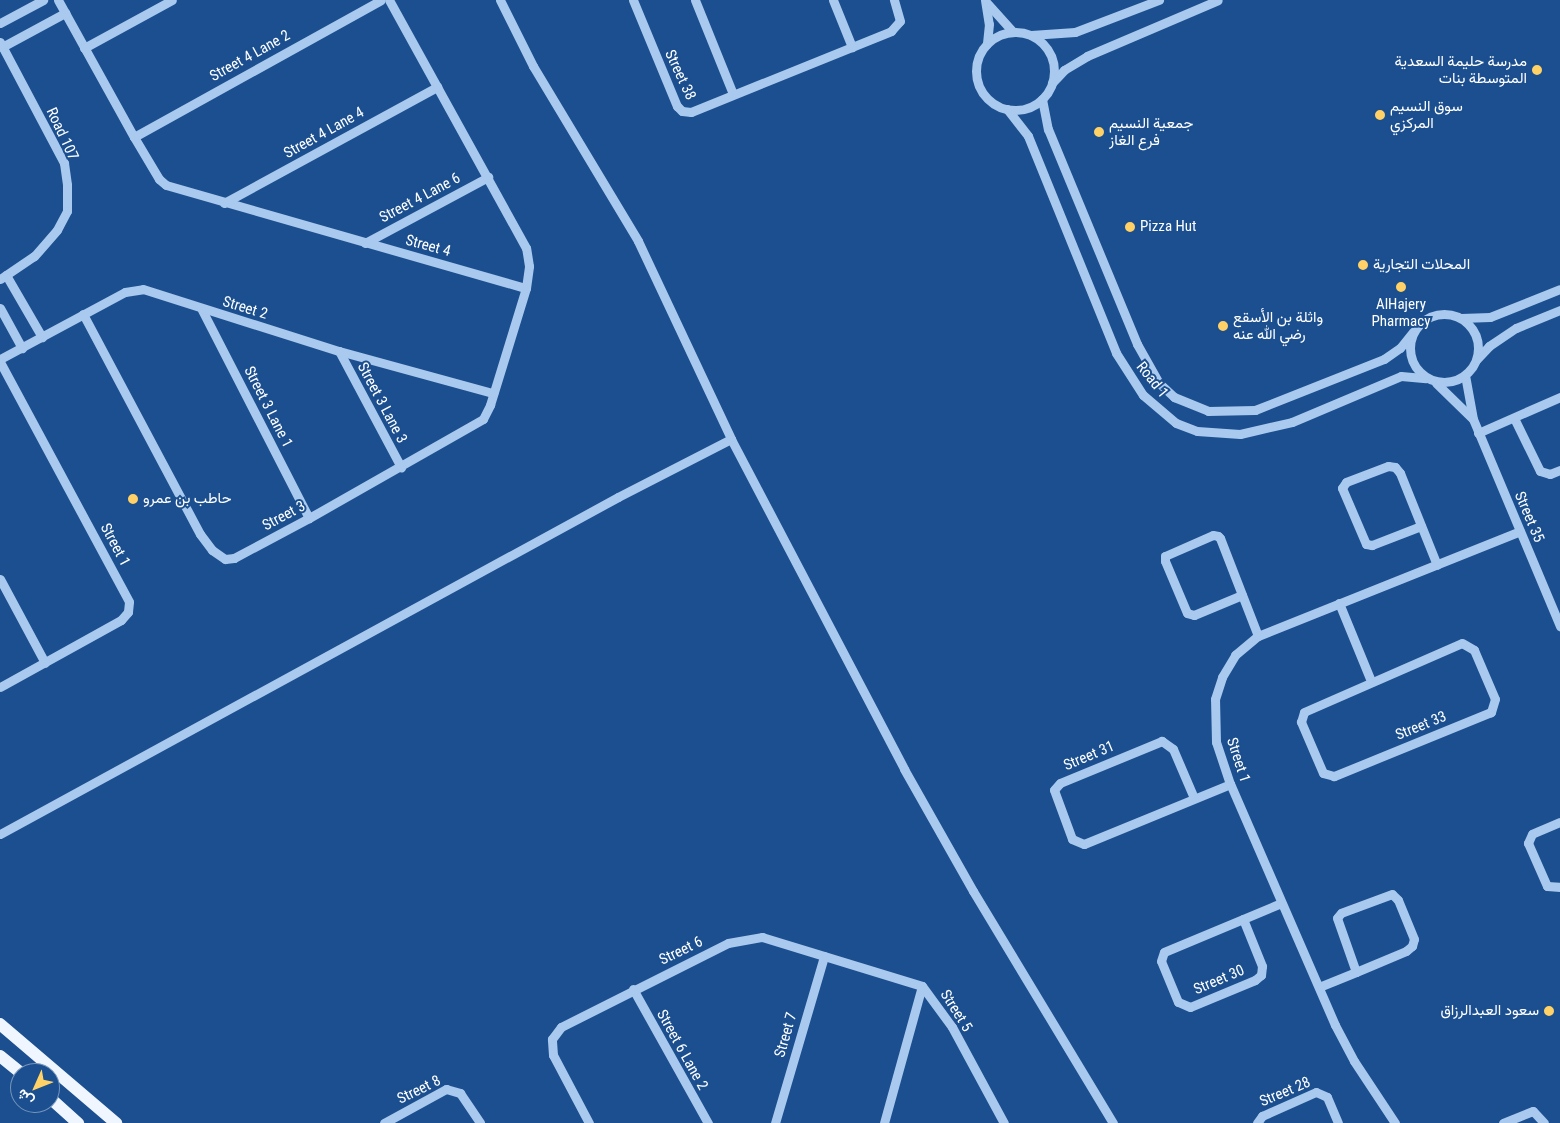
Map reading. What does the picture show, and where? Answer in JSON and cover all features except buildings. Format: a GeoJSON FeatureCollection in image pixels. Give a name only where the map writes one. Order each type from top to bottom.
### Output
{"type":"FeatureCollection","features":[{"type":"Feature","properties":{"kind":"main road"},"geometry":{"type":"LineString","coordinates":[[0,1024],[116,1123]]}},
{"type":"Feature","properties":{"kind":"main road"},"geometry":{"type":"LineString","coordinates":[[0,1056],[10,1064]]}},
{"type":"Feature","properties":{"kind":"main road"},"geometry":{"type":"LineString","coordinates":[[60,1107],[78,1123]]}},
{"type":"Feature","properties":{"kind":"street"},"geometry":{"type":"LineString","coordinates":[[0,23],[43,0]]}},
{"type":"Feature","properties":{"kind":"street","name":"Street 4"},"geometry":{"type":"LineString","coordinates":[[58,0],[134,137],[159,178],[166,184],[224,203],[526,288]]}},
{"type":"Feature","properties":{"kind":"street"},"geometry":{"type":"LineString","coordinates":[[84,48],[172,0]]}},
{"type":"Feature","properties":{"kind":"street","name":"Street 4 Lane 2"},"geometry":{"type":"LineString","coordinates":[[134,137],[380,0]]}},
{"type":"Feature","properties":{"kind":"street"},"geometry":{"type":"LineString","coordinates":[[390,0],[526,248],[529,266],[526,288]]}},
{"type":"Feature","properties":{"kind":"street"},"geometry":{"type":"LineString","coordinates":[[500,0],[533,66],[638,241],[731,439],[904,769],[973,891],[1113,1123]]}},
{"type":"Feature","properties":{"kind":"street","name":"Street 38"},"geometry":{"type":"LineString","coordinates":[[633,0],[673,98],[682,111],[691,112],[852,48],[896,27],[900,12],[894,0]]}},
{"type":"Feature","properties":{"kind":"street"},"geometry":{"type":"LineString","coordinates":[[695,0],[733,94]]}},
{"type":"Feature","properties":{"kind":"street"},"geometry":{"type":"LineString","coordinates":[[832,0],[852,48]]}},
{"type":"Feature","properties":{"kind":"street"},"geometry":{"type":"LineString","coordinates":[[985,0],[1013,32]]}},
{"type":"Feature","properties":{"kind":"street"},"geometry":{"type":"LineString","coordinates":[[985,0],[989,24],[987,44]]}},
{"type":"Feature","properties":{"kind":"street"},"geometry":{"type":"LineString","coordinates":[[1159,0],[1075,32],[1031,35],[1013,32],[999,35],[987,44],[980,54],[976,76],[987,98],[1007,109],[1032,106],[1042,99],[1052,83],[1064,70],[1087,56],[1218,0]]}},
{"type":"Feature","properties":{"kind":"street","name":"Road 107"},"geometry":{"type":"LineString","coordinates":[[42,337],[3,277],[43,248],[58,230],[67,211],[67,185],[64,163],[1,45],[65,13]]}},
{"type":"Feature","properties":{"kind":"street"},"geometry":{"type":"LineString","coordinates":[[1031,35],[1050,55],[1054,72],[1052,83]]}},
{"type":"Feature","properties":{"kind":"street","name":"Street 4 Lane 4"},"geometry":{"type":"LineString","coordinates":[[224,203],[437,87]]}},
{"type":"Feature","properties":{"kind":"street","name":"Road 1"},"geometry":{"type":"LineString","coordinates":[[1042,99],[1048,129],[1137,344],[1159,383],[1174,397],[1208,411],[1255,410],[1384,359],[1400,348],[1413,332]]}},
{"type":"Feature","properties":{"kind":"street","name":"Road 1"},"geometry":{"type":"LineString","coordinates":[[1007,109],[1028,136],[1120,360],[1143,395],[1176,423],[1197,431],[1240,434],[1292,422],[1401,376],[1430,379]]}},
{"type":"Feature","properties":{"kind":"street","name":"Street 4 Lane 6"},"geometry":{"type":"LineString","coordinates":[[366,243],[488,178]]}},
{"type":"Feature","properties":{"kind":"street","name":"Street 3"},"geometry":{"type":"LineString","coordinates":[[83,314],[200,534],[217,556],[234,558],[401,467],[482,419],[493,393],[526,288]]}},
{"type":"Feature","properties":{"kind":"street","name":"Street 2"},"geometry":{"type":"LineString","coordinates":[[0,360],[124,292],[142,289],[202,310],[339,351],[493,393]]}},
{"type":"Feature","properties":{"kind":"street"},"geometry":{"type":"LineString","coordinates":[[1560,289],[1490,317],[1461,318],[1439,314],[1429,317],[1413,332],[1410,353],[1413,364],[1430,379],[1456,380],[1465,375],[1475,361],[1502,336],[1560,310]]}},
{"type":"Feature","properties":{"kind":"street"},"geometry":{"type":"LineString","coordinates":[[0,308],[22,348]]}},
{"type":"Feature","properties":{"kind":"street","name":"Street 3 Lane 1"},"geometry":{"type":"LineString","coordinates":[[202,310],[310,518]]}},
{"type":"Feature","properties":{"kind":"street"},"geometry":{"type":"LineString","coordinates":[[1461,318],[1469,324],[1478,342],[1475,361]]}},
{"type":"Feature","properties":{"kind":"street","name":"Street 3 Lane 3"},"geometry":{"type":"LineString","coordinates":[[339,351],[401,467]]}},
{"type":"Feature","properties":{"kind":"street","name":"Street 1"},"geometry":{"type":"LineString","coordinates":[[0,360],[129,602],[128,612],[121,620],[0,687]]}},
{"type":"Feature","properties":{"kind":"street","name":"Street 35"},"geometry":{"type":"LineString","coordinates":[[1465,375],[1473,419],[1560,626]]}},
{"type":"Feature","properties":{"kind":"street","name":"Street 35"},"geometry":{"type":"LineString","coordinates":[[1430,379],[1455,398],[1473,419]]}},
{"type":"Feature","properties":{"kind":"street"},"geometry":{"type":"LineString","coordinates":[[1478,432],[1560,397]]}},
{"type":"Feature","properties":{"kind":"street"},"geometry":{"type":"LineString","coordinates":[[1514,418],[1540,471],[1550,474],[1560,470]]}},
{"type":"Feature","properties":{"kind":"street"},"geometry":{"type":"LineString","coordinates":[[0,834],[618,497],[731,439]]}},
{"type":"Feature","properties":{"kind":"street"},"geometry":{"type":"LineString","coordinates":[[1420,526],[1372,545],[1366,544],[1342,488],[1346,482],[1388,466],[1395,467],[1437,564]]}},
{"type":"Feature","properties":{"kind":"street","name":"Street 1"},"geometry":{"type":"LineString","coordinates":[[1395,1123],[1354,1061],[1281,903],[1230,784],[1216,742],[1215,699],[1222,676],[1235,655],[1258,636],[1520,531]]}},
{"type":"Feature","properties":{"kind":"street"},"geometry":{"type":"LineString","coordinates":[[1242,595],[1194,615],[1187,613],[1165,561],[1165,556],[1213,535],[1218,536],[1242,595],[1258,636]]}},
{"type":"Feature","properties":{"kind":"street"},"geometry":{"type":"LineString","coordinates":[[0,579],[45,663]]}},
{"type":"Feature","properties":{"kind":"street"},"geometry":{"type":"LineString","coordinates":[[1339,603],[1371,681]]}},
{"type":"Feature","properties":{"kind":"street","name":"Street 33"},"geometry":{"type":"LineString","coordinates":[[1466,643],[1474,650],[1495,705],[1486,714],[1334,776],[1327,775],[1321,770],[1301,722],[1301,716],[1307,709],[1371,681],[1466,643]]}},
{"type":"Feature","properties":{"kind":"street","name":"Street 31"},"geometry":{"type":"LineString","coordinates":[[1194,798],[1173,749],[1162,741],[1060,783],[1054,790],[1072,840],[1077,844],[1084,844],[1230,784]]}},
{"type":"Feature","properties":{"kind":"street"},"geometry":{"type":"LineString","coordinates":[[1560,822],[1532,834],[1528,843],[1547,886],[1560,887]]}},
{"type":"Feature","properties":{"kind":"street"},"geometry":{"type":"LineString","coordinates":[[1319,987],[1356,972],[1406,951],[1414,943],[1398,900],[1392,894],[1350,909],[1337,918],[1356,972]]}},
{"type":"Feature","properties":{"kind":"street","name":"Street 30"},"geometry":{"type":"LineString","coordinates":[[1243,919],[1262,966],[1261,975],[1255,980],[1190,1007],[1178,1002],[1161,955],[1167,950],[1281,903]]}},
{"type":"Feature","properties":{"kind":"street","name":"Street 6"},"geometry":{"type":"LineString","coordinates":[[589,1123],[561,1074],[553,1055],[552,1039],[562,1027],[728,943],[747,937],[762,937],[922,986]]}},
{"type":"Feature","properties":{"kind":"street","name":"Street 7"},"geometry":{"type":"LineString","coordinates":[[775,1123],[824,956]]}},
{"type":"Feature","properties":{"kind":"street","name":"Street 5"},"geometry":{"type":"LineString","coordinates":[[884,1123],[922,986]]}},
{"type":"Feature","properties":{"kind":"street","name":"Street 5"},"geometry":{"type":"LineString","coordinates":[[922,986],[952,1027],[1004,1123]]}},
{"type":"Feature","properties":{"kind":"street","name":"Street 6 Lane 2"},"geometry":{"type":"LineString","coordinates":[[633,990],[708,1123]]}},
{"type":"Feature","properties":{"kind":"street","name":"Street 8"},"geometry":{"type":"LineString","coordinates":[[384,1123],[446,1089],[460,1093],[480,1123]]}},
{"type":"Feature","properties":{"kind":"street","name":"Street 28"},"geometry":{"type":"LineString","coordinates":[[1257,1123],[1262,1116],[1316,1092],[1327,1097],[1338,1123]]}},
{"type":"Feature","properties":{"kind":"street"},"geometry":{"type":"LineString","coordinates":[[1503,1123],[1533,1111],[1544,1123]]}},
{"type":"Feature","properties":{"kind":"place","name":"مدرسة حليمة السعدية المتوسطة بنات"},"geometry":{"type":"Point","coordinates":[1537,70]}},
{"type":"Feature","properties":{"kind":"place","name":"سوق النسيم المركزي"},"geometry":{"type":"Point","coordinates":[1380,115]}},
{"type":"Feature","properties":{"kind":"place","name":"جمعية النسيم فرع الغاز"},"geometry":{"type":"Point","coordinates":[1099,132]}},
{"type":"Feature","properties":{"kind":"place","name":"Pizza Hut"},"geometry":{"type":"Point","coordinates":[1130,227]}},
{"type":"Feature","properties":{"kind":"place","name":"المحلات التجارية"},"geometry":{"type":"Point","coordinates":[1363,265]}},
{"type":"Feature","properties":{"kind":"place","name":"AlHajery Pharmacy"},"geometry":{"type":"Point","coordinates":[1401,287]}},
{"type":"Feature","properties":{"kind":"place","name":"واثلة بن الأسقع رضي الله عنه"},"geometry":{"type":"Point","coordinates":[1223,326]}},
{"type":"Feature","properties":{"kind":"place","name":"حاطب بن عمرو"},"geometry":{"type":"Point","coordinates":[133,499]}},
{"type":"Feature","properties":{"kind":"place","name":"سعود العبدالرزاق"},"geometry":{"type":"Point","coordinates":[1549,1011]}}]}
